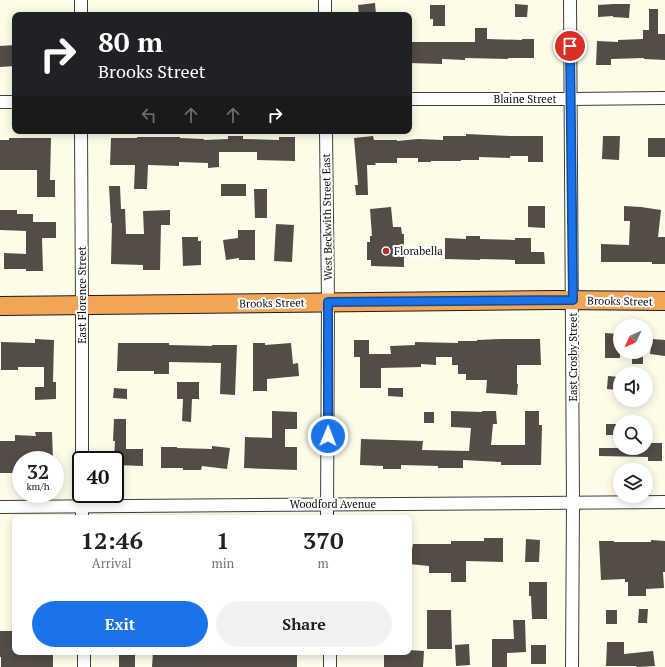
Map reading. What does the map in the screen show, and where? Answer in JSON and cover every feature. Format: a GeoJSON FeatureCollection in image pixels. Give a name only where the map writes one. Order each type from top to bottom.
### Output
{"type":"FeatureCollection","features":[{"type":"Feature","properties":{"kind":"highway","name":"Brooks Street"},"geometry":{"type":"LineString","coordinates":[[0,306],[573,300],[665,301]]}},
{"type":"Feature","properties":{"kind":"street"},"geometry":{"type":"LineString","coordinates":[[80,0],[80,12]]}},
{"type":"Feature","properties":{"kind":"street"},"geometry":{"type":"LineString","coordinates":[[325,0],[325,12]]}},
{"type":"Feature","properties":{"kind":"street","name":"East Crosby Street"},"geometry":{"type":"LineString","coordinates":[[570,0],[573,300],[572,667]]}},
{"type":"Feature","properties":{"kind":"street","name":"Blaine Street"},"geometry":{"type":"LineString","coordinates":[[412,99],[665,98]]}},
{"type":"Feature","properties":{"kind":"street"},"geometry":{"type":"LineString","coordinates":[[0,102],[12,102]]}},
{"type":"Feature","properties":{"kind":"street","name":"East Florence Street"},"geometry":{"type":"LineString","coordinates":[[81,134],[82,451]]}},
{"type":"Feature","properties":{"kind":"street","name":"West Beckwith Street East"},"geometry":{"type":"LineString","coordinates":[[326,134],[328,302],[327,515]]}},
{"type":"Feature","properties":{"kind":"street","name":"Woodford Avenue"},"geometry":{"type":"LineString","coordinates":[[0,507],[82,512],[327,504],[665,502]]}},
{"type":"Feature","properties":{"kind":"street"},"geometry":{"type":"LineString","coordinates":[[84,655],[84,667]]}},
{"type":"Feature","properties":{"kind":"street"},"geometry":{"type":"LineString","coordinates":[[330,655],[330,667]]}},
{"type":"Feature","properties":{"kind":"building"},"geometry":{"type":"Polygon","coordinates":[[[375,3],[376,12],[359,12],[358,5],[375,3]]]}},
{"type":"Feature","properties":{"kind":"building"},"geometry":{"type":"Polygon","coordinates":[[[515,4],[528,5],[527,17],[515,17],[515,4]]]}},
{"type":"Feature","properties":{"kind":"building"},"geometry":{"type":"Polygon","coordinates":[[[630,4],[629,18],[613,16],[598,17],[598,5],[630,4]]]}},
{"type":"Feature","properties":{"kind":"building"},"geometry":{"type":"Polygon","coordinates":[[[430,5],[445,5],[445,26],[433,26],[433,19],[430,19],[430,5]]]}},
{"type":"Feature","properties":{"kind":"building"},"geometry":{"type":"Polygon","coordinates":[[[649,9],[658,9],[658,34],[665,34],[665,60],[644,58],[611,59],[611,65],[596,65],[597,41],[618,42],[618,40],[643,39],[643,30],[649,30],[649,9]]]}},
{"type":"Feature","properties":{"kind":"building"},"geometry":{"type":"Polygon","coordinates":[[[475,28],[487,28],[487,39],[534,39],[534,58],[465,58],[465,60],[442,59],[442,64],[412,63],[412,42],[475,42],[475,28]]]}},
{"type":"Feature","properties":{"kind":"building"},"geometry":{"type":"Polygon","coordinates":[[[12,45],[12,66],[0,67],[0,46],[12,45]]]}},
{"type":"Feature","properties":{"kind":"building"},"geometry":{"type":"Polygon","coordinates":[[[466,134],[543,136],[543,162],[528,162],[528,156],[510,156],[510,158],[479,157],[479,160],[431,162],[418,162],[418,158],[397,158],[397,163],[375,163],[376,165],[367,165],[368,195],[356,195],[355,185],[358,185],[354,138],[373,136],[374,140],[443,140],[443,136],[466,136],[466,134]]]}},
{"type":"Feature","properties":{"kind":"building"},"geometry":{"type":"Polygon","coordinates":[[[228,136],[243,136],[243,139],[279,140],[279,137],[295,137],[295,161],[257,160],[257,152],[219,152],[219,167],[208,168],[208,163],[179,162],[179,166],[148,165],[147,189],[134,189],[135,165],[110,165],[111,138],[180,137],[204,140],[228,139],[228,136]]]}},
{"type":"Feature","properties":{"kind":"building"},"geometry":{"type":"Polygon","coordinates":[[[603,136],[620,136],[619,160],[602,159],[603,136]]]}},
{"type":"Feature","properties":{"kind":"building"},"geometry":{"type":"Polygon","coordinates":[[[9,138],[51,138],[50,180],[55,180],[55,197],[37,197],[37,170],[0,170],[0,140],[9,140],[9,138]]]}},
{"type":"Feature","properties":{"kind":"building"},"geometry":{"type":"Polygon","coordinates":[[[648,138],[665,138],[665,157],[648,157],[648,138]]]}},
{"type":"Feature","properties":{"kind":"building"},"geometry":{"type":"Polygon","coordinates":[[[221,184],[246,184],[246,196],[221,196],[221,184]]]}},
{"type":"Feature","properties":{"kind":"building"},"geometry":{"type":"Polygon","coordinates":[[[109,186],[120,186],[121,209],[125,209],[126,234],[144,234],[143,211],[170,210],[170,225],[161,225],[160,270],[143,270],[143,265],[111,264],[112,223],[109,186]]]}},
{"type":"Feature","properties":{"kind":"building"},"geometry":{"type":"Polygon","coordinates":[[[254,189],[267,189],[267,218],[255,218],[254,189]]]}},
{"type":"Feature","properties":{"kind":"building"},"geometry":{"type":"Polygon","coordinates":[[[528,206],[545,206],[545,228],[528,227],[528,206]]]}},
{"type":"Feature","properties":{"kind":"building"},"geometry":{"type":"Polygon","coordinates":[[[624,206],[661,210],[658,237],[665,237],[665,264],[652,264],[652,262],[601,262],[601,244],[629,245],[630,221],[624,221],[624,206]]]}},
{"type":"Feature","properties":{"kind":"building","name":"Florabella"},"geometry":{"type":"Polygon","coordinates":[[[391,207],[393,227],[401,227],[402,234],[404,234],[404,267],[371,266],[371,260],[367,260],[367,242],[370,242],[370,236],[372,236],[370,209],[391,207]]]}},
{"type":"Feature","properties":{"kind":"building"},"geometry":{"type":"Polygon","coordinates":[[[0,210],[17,210],[17,214],[33,214],[33,222],[56,222],[56,238],[42,238],[43,271],[4,269],[4,253],[26,254],[26,231],[0,230],[0,210]]]}},
{"type":"Feature","properties":{"kind":"building"},"geometry":{"type":"Polygon","coordinates":[[[276,224],[294,225],[292,262],[274,261],[276,224]]]}},
{"type":"Feature","properties":{"kind":"building"},"geometry":{"type":"Polygon","coordinates":[[[238,230],[255,230],[255,260],[239,260],[239,258],[226,260],[223,240],[238,238],[238,230]]]}},
{"type":"Feature","properties":{"kind":"building"},"geometry":{"type":"Polygon","coordinates":[[[466,236],[480,236],[480,239],[515,240],[515,238],[531,238],[531,252],[544,252],[545,264],[515,264],[515,260],[445,259],[445,238],[466,239],[466,236]]]}},
{"type":"Feature","properties":{"kind":"building"},"geometry":{"type":"Polygon","coordinates":[[[182,237],[198,237],[198,241],[201,241],[201,265],[183,266],[182,237]]]}},
{"type":"Feature","properties":{"kind":"building"},"geometry":{"type":"Polygon","coordinates":[[[605,333],[613,334],[613,358],[605,358],[605,333]]]}},
{"type":"Feature","properties":{"kind":"building"},"geometry":{"type":"Polygon","coordinates":[[[35,339],[54,340],[53,382],[56,382],[56,399],[35,400],[35,387],[44,387],[44,367],[18,367],[18,370],[1,370],[1,342],[35,343],[35,339]]]}},
{"type":"Feature","properties":{"kind":"building"},"geometry":{"type":"Polygon","coordinates":[[[540,339],[541,365],[517,365],[517,395],[486,393],[487,380],[466,380],[466,374],[458,374],[458,365],[452,365],[452,357],[436,357],[436,365],[421,364],[421,367],[381,368],[381,388],[360,388],[360,357],[354,357],[354,340],[369,340],[369,354],[391,354],[390,346],[415,345],[415,342],[458,343],[458,341],[540,339]]]}},
{"type":"Feature","properties":{"kind":"building"},"geometry":{"type":"Polygon","coordinates":[[[653,339],[665,340],[665,356],[653,354],[653,339]]]}},
{"type":"Feature","properties":{"kind":"building"},"geometry":{"type":"Polygon","coordinates":[[[118,343],[169,343],[169,345],[212,346],[237,345],[235,395],[220,394],[221,363],[169,362],[169,374],[154,374],[154,371],[117,371],[118,343]]]}},
{"type":"Feature","properties":{"kind":"building"},"geometry":{"type":"Polygon","coordinates":[[[253,343],[265,343],[265,345],[291,343],[293,364],[298,363],[299,376],[267,379],[267,391],[253,391],[253,343]]]}},
{"type":"Feature","properties":{"kind":"building"},"geometry":{"type":"Polygon","coordinates":[[[632,359],[643,359],[643,364],[632,364],[632,359]]]}},
{"type":"Feature","properties":{"kind":"building"},"geometry":{"type":"Polygon","coordinates":[[[608,376],[613,376],[613,389],[607,389],[608,376]]]}},
{"type":"Feature","properties":{"kind":"building"},"geometry":{"type":"Polygon","coordinates":[[[177,382],[199,382],[199,399],[192,399],[191,422],[182,421],[183,399],[177,399],[177,382]]]}},
{"type":"Feature","properties":{"kind":"building"},"geometry":{"type":"Polygon","coordinates":[[[114,388],[127,389],[127,399],[113,398],[114,388]]]}},
{"type":"Feature","properties":{"kind":"building"},"geometry":{"type":"Polygon","coordinates":[[[388,388],[403,388],[403,397],[388,396],[388,388]]]}},
{"type":"Feature","properties":{"kind":"building"},"geometry":{"type":"Polygon","coordinates":[[[272,411],[297,412],[297,429],[285,429],[285,447],[297,447],[297,470],[244,468],[245,437],[272,438],[272,411]]]}},
{"type":"Feature","properties":{"kind":"building"},"geometry":{"type":"Polygon","coordinates":[[[451,411],[496,411],[497,424],[493,424],[491,445],[525,445],[525,411],[539,411],[539,425],[542,425],[541,465],[501,465],[501,462],[463,460],[463,468],[438,468],[438,466],[401,465],[401,469],[383,469],[383,466],[360,465],[361,439],[423,441],[422,450],[469,451],[471,428],[451,427],[451,411]]]}},
{"type":"Feature","properties":{"kind":"building"},"geometry":{"type":"Polygon","coordinates":[[[424,412],[434,412],[434,423],[424,423],[424,412]]]}},
{"type":"Feature","properties":{"kind":"building"},"geometry":{"type":"Polygon","coordinates":[[[114,419],[126,419],[126,449],[143,449],[143,466],[124,465],[124,451],[114,451],[115,441],[113,441],[114,419]]]}},
{"type":"Feature","properties":{"kind":"building"},"geometry":{"type":"Polygon","coordinates":[[[606,424],[613,424],[613,435],[606,435],[606,424]]]}},
{"type":"Feature","properties":{"kind":"building"},"geometry":{"type":"Polygon","coordinates":[[[35,432],[52,432],[53,451],[12,451],[12,473],[0,473],[0,441],[15,441],[15,435],[36,436],[35,432]]]}},
{"type":"Feature","properties":{"kind":"building"},"geometry":{"type":"Polygon","coordinates":[[[653,443],[662,443],[662,461],[648,461],[648,457],[599,456],[599,448],[613,448],[613,455],[653,455],[653,443]]]}},
{"type":"Feature","properties":{"kind":"building"},"geometry":{"type":"Polygon","coordinates":[[[212,446],[230,448],[227,469],[202,466],[201,470],[161,468],[161,447],[212,449],[212,446]]]}},
{"type":"Feature","properties":{"kind":"building"},"geometry":{"type":"Polygon","coordinates":[[[484,538],[503,538],[503,562],[466,561],[466,582],[451,582],[451,573],[429,573],[429,566],[412,564],[413,544],[451,544],[451,541],[484,541],[484,538]]]}},
{"type":"Feature","properties":{"kind":"building"},"geometry":{"type":"Polygon","coordinates":[[[526,539],[540,540],[539,562],[525,562],[526,539]]]}},
{"type":"Feature","properties":{"kind":"building"},"geometry":{"type":"Polygon","coordinates":[[[651,540],[665,541],[665,572],[663,572],[664,588],[646,589],[646,596],[628,596],[628,582],[625,582],[625,579],[601,580],[599,541],[651,542],[651,540]]]}},
{"type":"Feature","properties":{"kind":"building"},"geometry":{"type":"Polygon","coordinates":[[[529,582],[547,582],[547,619],[532,619],[529,582]]]}},
{"type":"Feature","properties":{"kind":"building"},"geometry":{"type":"Polygon","coordinates":[[[639,609],[648,609],[647,623],[638,623],[639,609]]]}},
{"type":"Feature","properties":{"kind":"building"},"geometry":{"type":"Polygon","coordinates":[[[427,610],[451,610],[452,649],[427,649],[427,610]]]}},
{"type":"Feature","properties":{"kind":"building"},"geometry":{"type":"Polygon","coordinates":[[[606,610],[617,610],[617,624],[606,624],[606,610]]]}},
{"type":"Feature","properties":{"kind":"building"},"geometry":{"type":"Polygon","coordinates":[[[513,620],[525,620],[526,652],[507,653],[507,667],[492,667],[492,639],[514,639],[513,620]]]}},
{"type":"Feature","properties":{"kind":"building"},"geometry":{"type":"Polygon","coordinates":[[[0,631],[12,631],[12,655],[53,655],[53,667],[1,667],[0,631]]]}},
{"type":"Feature","properties":{"kind":"building"},"geometry":{"type":"Polygon","coordinates":[[[607,642],[624,642],[624,654],[653,651],[655,666],[606,666],[607,642]]]}},
{"type":"Feature","properties":{"kind":"building"},"geometry":{"type":"Polygon","coordinates":[[[469,644],[470,665],[456,666],[455,645],[469,644]]]}},
{"type":"Feature","properties":{"kind":"building"},"geometry":{"type":"Polygon","coordinates":[[[531,645],[546,645],[546,664],[531,664],[531,645]]]}},
{"type":"Feature","properties":{"kind":"building"},"geometry":{"type":"Polygon","coordinates":[[[412,650],[424,651],[423,667],[384,667],[384,655],[412,655],[412,650]]]}},
{"type":"Feature","properties":{"kind":"building"},"geometry":{"type":"Polygon","coordinates":[[[119,655],[135,655],[135,667],[119,667],[119,655]]]}},
{"type":"Feature","properties":{"kind":"building"},"geometry":{"type":"Polygon","coordinates":[[[153,655],[297,655],[297,667],[152,667],[153,655]]]}},
{"type":"Feature","properties":{"kind":"place","name":"Florabella"},"geometry":{"type":"Point","coordinates":[386,251]}},
{"type":"Feature","properties":{"kind":"route"},"geometry":{"type":"LineString","coordinates":[[328,436],[328,302],[573,300],[570,46]]}}]}
